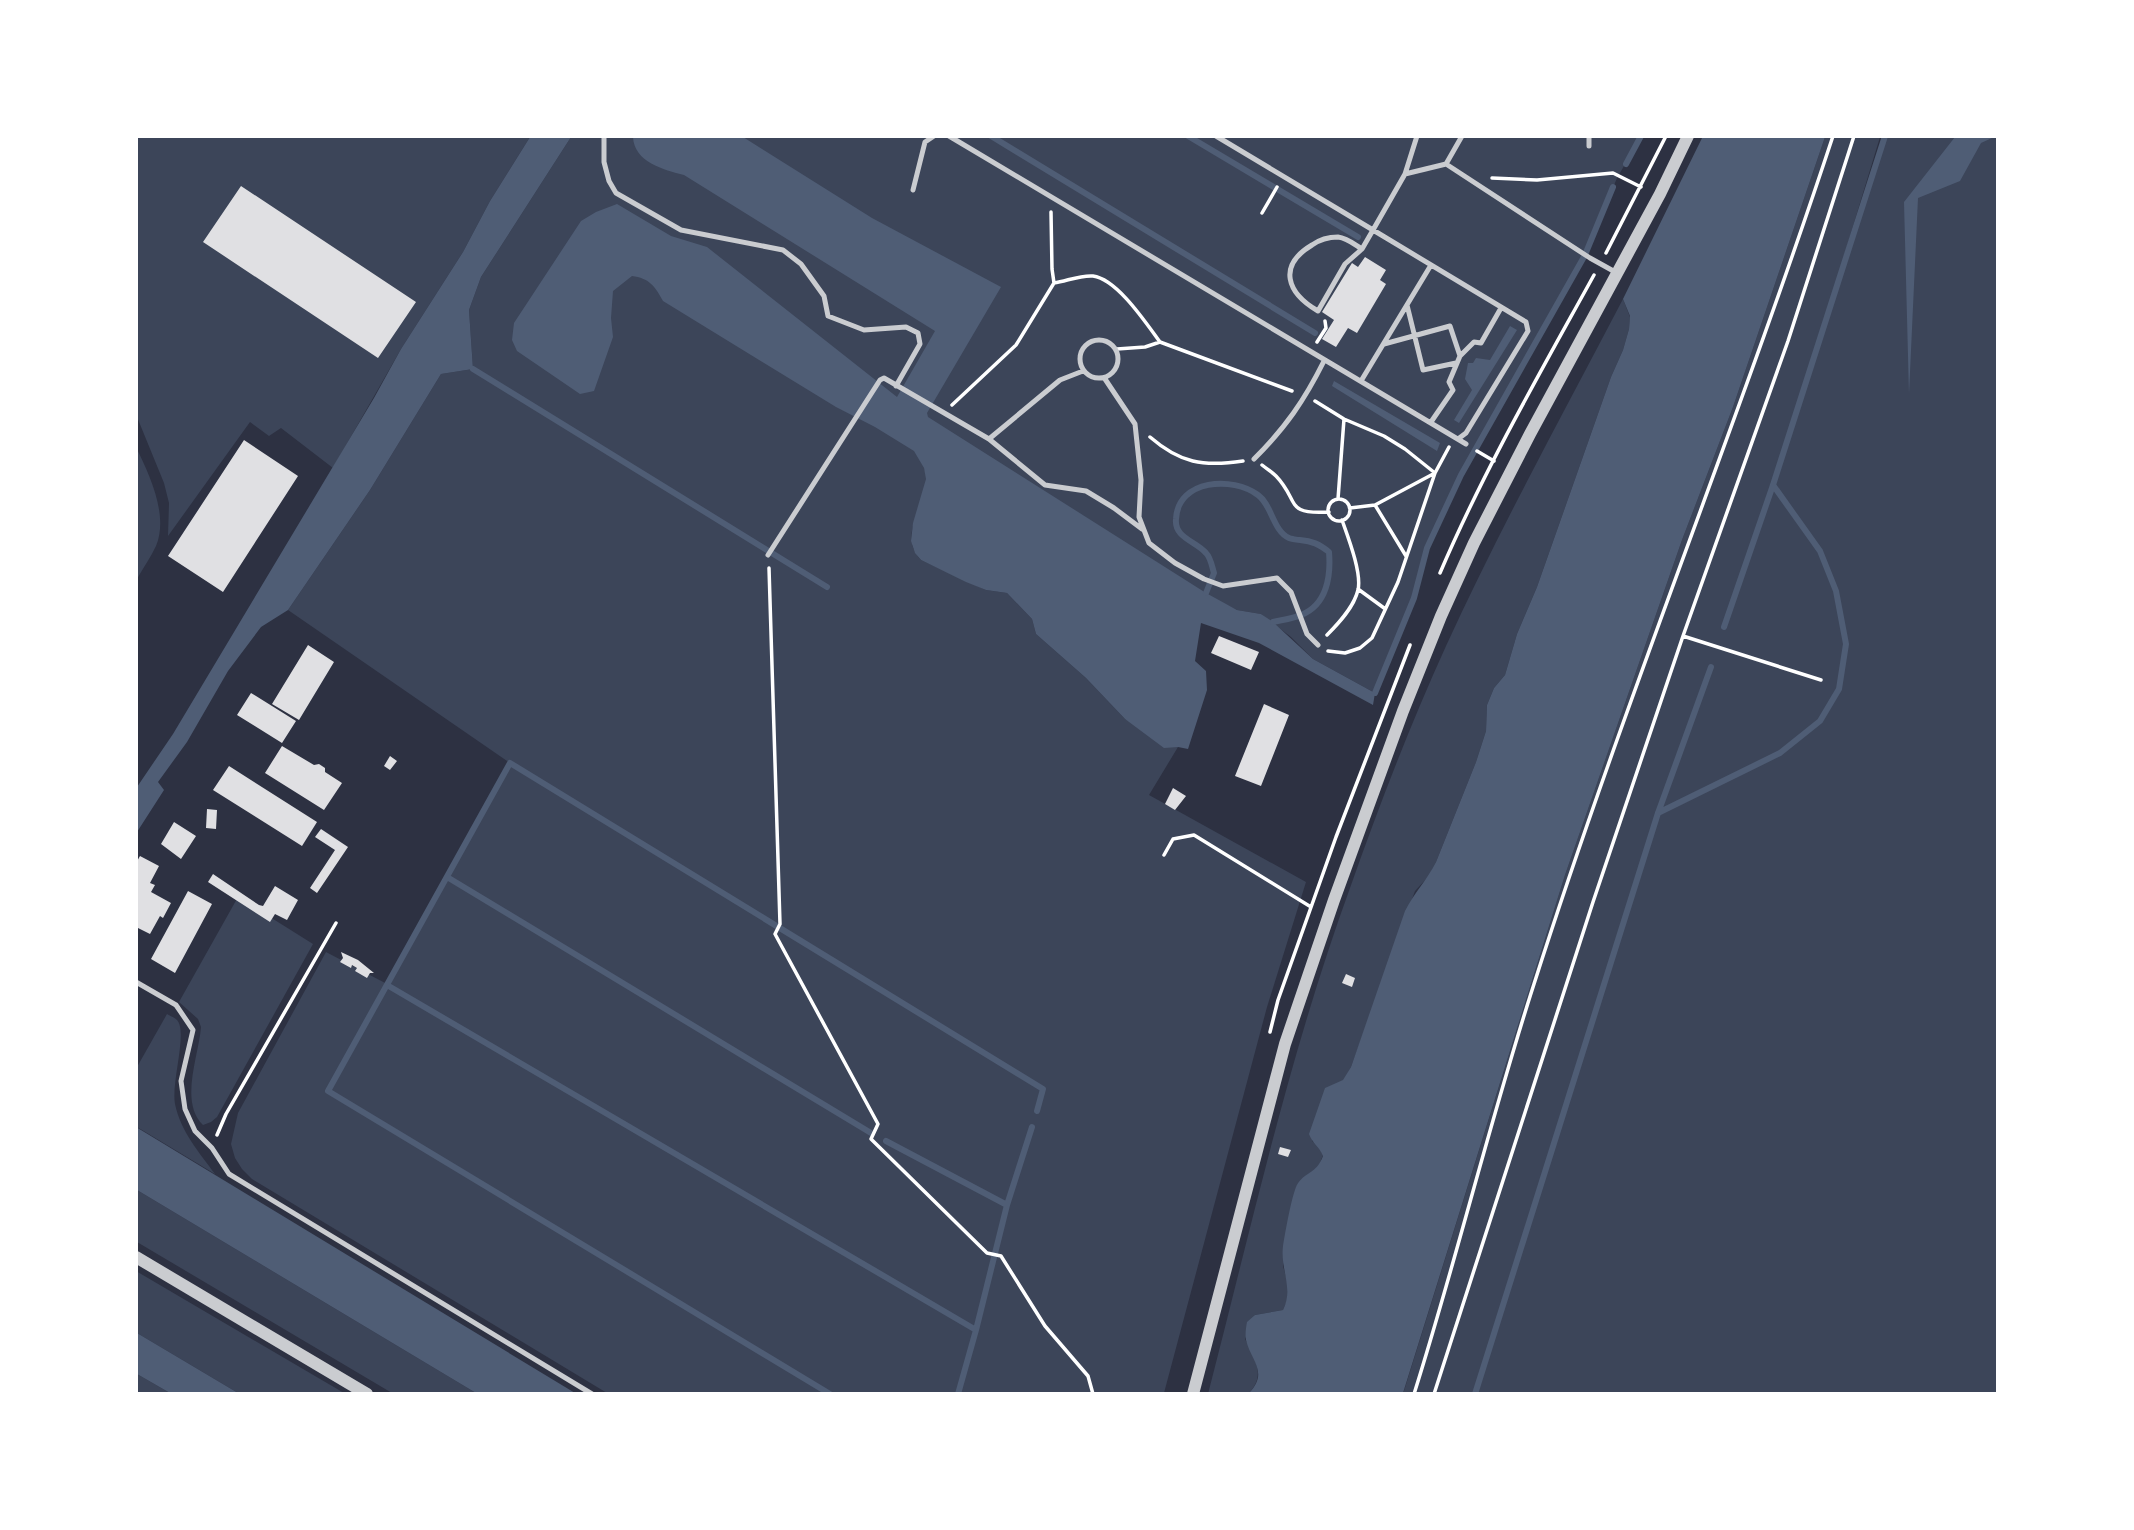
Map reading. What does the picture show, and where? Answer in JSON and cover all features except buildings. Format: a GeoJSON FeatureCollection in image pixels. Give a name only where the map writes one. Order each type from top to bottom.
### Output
{"type":"FeatureCollection","features":[{"type":"Feature","properties":{"kind":"street"},"geometry":{"type":"LineString","coordinates":[[1193,1394],[1285,1044],[1403,711],[1474,543],[1530,433],[1659,196],[1688,136]]}},
{"type":"Feature","properties":{"kind":"street"},"geometry":{"type":"LineString","coordinates":[[136,1257],[367,1394]]}},
{"type":"Feature","properties":{"kind":"lane"},"geometry":{"type":"LineString","coordinates":[[604,136],[604,162],[609,181],[616,193],[681,230],[783,250],[801,264],[824,296],[828,316],[864,330],[906,327],[918,333],[920,344],[898,387]]}},
{"type":"Feature","properties":{"kind":"lane"},"geometry":{"type":"LineString","coordinates":[[916,136],[925,142]]}},
{"type":"Feature","properties":{"kind":"lane"},"geometry":{"type":"LineString","coordinates":[[913,191],[925,142],[934,136]]}},
{"type":"Feature","properties":{"kind":"lane"},"geometry":{"type":"LineString","coordinates":[[949,136],[1466,444]]}},
{"type":"Feature","properties":{"kind":"lane"},"geometry":{"type":"LineString","coordinates":[[1216,136],[1526,323],[1528,331],[1466,433],[1458,439]]}},
{"type":"Feature","properties":{"kind":"lane"},"geometry":{"type":"LineString","coordinates":[[1362,249],[1348,239],[1328,238],[1299,254],[1293,261],[1290,282],[1302,302],[1318,311],[1345,264],[1362,249],[1405,174],[1417,136]]}},
{"type":"Feature","properties":{"kind":"lane"},"geometry":{"type":"LineString","coordinates":[[1446,164],[1462,136]]}},
{"type":"Feature","properties":{"kind":"lane"},"geometry":{"type":"LineString","coordinates":[[1589,136],[1589,146]]}},
{"type":"Feature","properties":{"kind":"lane"},"geometry":{"type":"LineString","coordinates":[[1405,174],[1446,164],[1617,273]]}},
{"type":"Feature","properties":{"kind":"lane"},"geometry":{"type":"LineString","coordinates":[[1361,381],[1431,265]]}},
{"type":"Feature","properties":{"kind":"lane"},"geometry":{"type":"LineString","coordinates":[[1407,305],[1423,370],[1455,363]]}},
{"type":"Feature","properties":{"kind":"lane"},"geometry":{"type":"LineString","coordinates":[[1431,422],[1453,390],[1449,382],[1455,363],[1474,342],[1481,343],[1502,308]]}},
{"type":"Feature","properties":{"kind":"lane"},"geometry":{"type":"LineString","coordinates":[[1384,344],[1450,326],[1460,356]]}},
{"type":"Feature","properties":{"kind":"lane"},"geometry":{"type":"LineString","coordinates":[[1098,339],[1108,341],[1117,349],[1116,368],[1105,379],[1097,380],[1083,371],[1082,350],[1087,343],[1098,339]]}},
{"type":"Feature","properties":{"kind":"lane"},"geometry":{"type":"LineString","coordinates":[[1254,459],[1275,438],[1307,396],[1324,361]]}},
{"type":"Feature","properties":{"kind":"lane"},"geometry":{"type":"LineString","coordinates":[[989,439],[1060,380],[1083,371]]}},
{"type":"Feature","properties":{"kind":"lane"},"geometry":{"type":"LineString","coordinates":[[768,555],[880,380],[884,378],[989,439],[1045,485],[1086,491],[1142,529]]}},
{"type":"Feature","properties":{"kind":"lane"},"geometry":{"type":"LineString","coordinates":[[1105,379],[1135,424],[1141,480],[1139,517],[1149,543],[1175,563],[1203,579],[1223,586],[1278,578],[1291,592],[1307,634],[1318,645]]}},
{"type":"Feature","properties":{"kind":"lane"},"geometry":{"type":"LineString","coordinates":[[136,982],[176,1005],[192,1030],[181,1081],[185,1109],[195,1131],[212,1148],[229,1174],[592,1394]]}},
{"type":"Feature","properties":{"kind":"path"},"geometry":{"type":"LineString","coordinates":[[1487,457],[1494,461],[1641,187],[1665,136]]}},
{"type":"Feature","properties":{"kind":"path"},"geometry":{"type":"LineString","coordinates":[[1414,1394],[1534,984],[1661,617],[1798,242],[1833,136]]}},
{"type":"Feature","properties":{"kind":"path"},"geometry":{"type":"LineString","coordinates":[[1434,1394],[1593,902],[1683,636],[1788,341],[1854,136]]}},
{"type":"Feature","properties":{"kind":"path"},"geometry":{"type":"LineString","coordinates":[[1462,174],[1506,180],[1537,180],[1613,173],[1659,196]]}},
{"type":"Feature","properties":{"kind":"path"},"geometry":{"type":"LineString","coordinates":[[1262,213],[1279,184]]}},
{"type":"Feature","properties":{"kind":"path"},"geometry":{"type":"LineString","coordinates":[[942,413],[1016,345],[1054,283],[1050,198]]}},
{"type":"Feature","properties":{"kind":"path"},"geometry":{"type":"LineString","coordinates":[[1054,283],[1083,276],[1097,276],[1119,291],[1160,342],[1307,396],[1344,419],[1384,436],[1434,473]]}},
{"type":"Feature","properties":{"kind":"path"},"geometry":{"type":"LineString","coordinates":[[1311,353],[1326,328],[1318,311]]}},
{"type":"Feature","properties":{"kind":"path"},"geometry":{"type":"LineString","coordinates":[[1117,349],[1145,347],[1160,342]]}},
{"type":"Feature","properties":{"kind":"path"},"geometry":{"type":"LineString","coordinates":[[1338,499],[1344,419]]}},
{"type":"Feature","properties":{"kind":"path"},"geometry":{"type":"LineString","coordinates":[[1135,424],[1167,452],[1190,461],[1225,464],[1254,459],[1278,477],[1295,507],[1307,513],[1329,512]]}},
{"type":"Feature","properties":{"kind":"path"},"geometry":{"type":"LineString","coordinates":[[1342,520],[1354,555],[1358,589],[1342,620],[1318,645],[1330,652],[1345,653],[1360,648],[1371,638],[1398,582],[1434,473],[1449,447],[1458,439]]}},
{"type":"Feature","properties":{"kind":"path"},"geometry":{"type":"LineString","coordinates":[[1350,508],[1375,505],[1434,473]]}},
{"type":"Feature","properties":{"kind":"path"},"geometry":{"type":"LineString","coordinates":[[1338,499],[1347,502],[1350,508],[1348,517],[1342,520],[1335,520],[1329,512],[1329,505],[1338,499]]}},
{"type":"Feature","properties":{"kind":"path"},"geometry":{"type":"LineString","coordinates":[[1375,505],[1406,556]]}},
{"type":"Feature","properties":{"kind":"path"},"geometry":{"type":"LineString","coordinates":[[768,555],[779,924],[775,934],[878,1124],[872,1139],[987,1253],[1001,1256],[1045,1326],[1088,1376],[1093,1394]]}},
{"type":"Feature","properties":{"kind":"path"},"geometry":{"type":"LineString","coordinates":[[1358,589],[1384,608]]}},
{"type":"Feature","properties":{"kind":"path"},"geometry":{"type":"LineString","coordinates":[[1683,636],[1821,680]]}},
{"type":"Feature","properties":{"kind":"path"},"geometry":{"type":"LineString","coordinates":[[1164,855],[1174,839],[1194,835],[1303,901]]}},
{"type":"Feature","properties":{"kind":"path"},"geometry":{"type":"LineString","coordinates":[[212,1148],[226,1114],[336,923]]}},
{"type":"Feature","properties":{"kind":"shaded area"},"geometry":{"type":"Polygon","coordinates":[[[1703,136],[1825,137],[1733,407],[1682,540],[1565,875],[1403,1393],[1249,1393],[1255,1386],[1258,1373],[1246,1340],[1247,1322],[1255,1315],[1283,1310],[1286,1302],[1283,1254],[1285,1232],[1298,1183],[1317,1166],[1323,1156],[1309,1134],[1325,1088],[1343,1080],[1351,1067],[1405,911],[1436,862],[1476,762],[1486,731],[1487,705],[1494,688],[1505,675],[1517,634],[1537,587],[1623,350],[1630,316],[1623,299],[1703,136]]]}},
{"type":"Feature","properties":{"kind":"shaded area"},"geometry":{"type":"Polygon","coordinates":[[[136,137],[530,137],[490,201],[463,252],[401,349],[333,468],[281,428],[269,436],[250,422],[168,536],[169,503],[164,483],[137,417],[136,137]]]}},
{"type":"Feature","properties":{"kind":"shaded area"},"geometry":{"type":"Polygon","coordinates":[[[530,137],[571,137],[481,277],[469,310],[473,369],[441,374],[370,490],[288,610],[261,627],[228,671],[187,742],[158,782],[164,790],[137,832],[137,787],[173,734],[530,137]]]}},
{"type":"Feature","properties":{"kind":"shaded area"},"geometry":{"type":"Polygon","coordinates":[[[571,137],[1641,137],[1617,178],[1585,255],[1461,475],[1427,548],[1414,598],[1375,693],[1313,659],[1291,637],[1261,614],[1237,610],[919,458],[926,479],[914,521],[912,541],[921,560],[986,590],[1007,593],[1032,619],[1036,634],[1086,678],[1125,719],[1178,747],[1149,795],[1306,882],[1267,1007],[1164,1393],[607,1393],[252,1179],[235,1158],[231,1144],[238,1113],[326,952],[387,984],[510,763],[288,610],[370,490],[441,374],[473,369],[469,310],[481,277],[571,137]]]}},
{"type":"Feature","properties":{"kind":"shaded area"},"geometry":{"type":"Polygon","coordinates":[[[633,137],[743,137],[872,218],[1001,287],[927,413],[928,417],[1206,593],[1237,610],[1261,614],[1313,659],[1375,693],[1373,705],[1259,643],[1201,623],[1195,661],[1206,671],[1207,690],[1188,749],[1164,748],[1125,719],[1086,678],[1036,634],[1032,619],[1007,593],[986,590],[966,582],[921,560],[915,553],[911,541],[913,523],[926,479],[924,468],[914,451],[836,407],[663,301],[647,281],[632,276],[613,291],[613,337],[594,391],[580,394],[517,351],[512,340],[514,323],[581,221],[617,204],[671,236],[707,247],[897,397],[935,331],[684,175],[651,164],[639,153],[633,137]]]}},
{"type":"Feature","properties":{"kind":"shaded area"},"geometry":{"type":"Polygon","coordinates":[[[1825,137],[1880,137],[1801,398],[1885,137],[1997,137],[1997,1393],[1403,1394],[1565,875],[1682,540],[1733,407],[1825,137]]]}},
{"type":"Feature","properties":{"kind":"shaded area"},"geometry":{"type":"Polygon","coordinates":[[[1955,137],[1994,137],[1981,143],[1960,181],[1918,198],[1909,394],[1904,202],[1955,137]]]}},
{"type":"Feature","properties":{"kind":"shaded area"},"geometry":{"type":"Polygon","coordinates":[[[1623,299],[1630,317],[1623,350],[1537,587],[1517,634],[1505,675],[1494,688],[1487,705],[1486,731],[1476,762],[1436,862],[1429,876],[1415,891],[1351,1067],[1312,1141],[1319,1146],[1323,1155],[1318,1168],[1298,1183],[1283,1266],[1288,1284],[1287,1301],[1283,1310],[1255,1315],[1245,1339],[1258,1373],[1249,1393],[1208,1394],[1290,1075],[1328,950],[1384,796],[1446,646],[1488,558],[1623,299]]]}},
{"type":"Feature","properties":{"kind":"shaded area"},"geometry":{"type":"Polygon","coordinates":[[[1510,326],[1517,330],[1459,423],[1454,420],[1472,390],[1465,379],[1468,363],[1473,363],[1476,358],[1490,360],[1510,326]]]}},
{"type":"Feature","properties":{"kind":"shaded area"},"geometry":{"type":"Polygon","coordinates":[[[1334,381],[1440,443],[1437,451],[1332,386],[1334,381]]]}},
{"type":"Feature","properties":{"kind":"shaded area"},"geometry":{"type":"Polygon","coordinates":[[[136,447],[156,495],[160,521],[156,546],[137,579],[136,447]]]}},
{"type":"Feature","properties":{"kind":"shaded area"},"geometry":{"type":"Polygon","coordinates":[[[238,897],[313,944],[217,1117],[203,1125],[192,1104],[191,1091],[201,1027],[198,1019],[179,1002],[238,897]]]}},
{"type":"Feature","properties":{"kind":"shaded area"},"geometry":{"type":"Polygon","coordinates":[[[167,1014],[177,1020],[181,1035],[174,1095],[178,1114],[191,1141],[215,1174],[137,1127],[137,1067],[167,1014]]]}},
{"type":"Feature","properties":{"kind":"shaded area"},"geometry":{"type":"Polygon","coordinates":[[[136,1127],[575,1393],[476,1393],[137,1190],[136,1127]]]}},
{"type":"Feature","properties":{"kind":"shaded area"},"geometry":{"type":"Polygon","coordinates":[[[137,1190],[476,1393],[392,1393],[137,1242],[137,1190]]]}},
{"type":"Feature","properties":{"kind":"shaded area"},"geometry":{"type":"Polygon","coordinates":[[[136,1271],[344,1393],[238,1393],[137,1333],[136,1271]]]}},
{"type":"Feature","properties":{"kind":"shaded area"},"geometry":{"type":"Polygon","coordinates":[[[137,1333],[238,1393],[170,1393],[137,1374],[137,1333]]]}},
{"type":"Feature","properties":{"kind":"shaded area"},"geometry":{"type":"Polygon","coordinates":[[[137,1374],[170,1393],[137,1393],[137,1374]]]}},
{"type":"Feature","properties":{"kind":"waterway"},"geometry":{"type":"LineString","coordinates":[[991,136],[1315,333]]}},
{"type":"Feature","properties":{"kind":"waterway"},"geometry":{"type":"LineString","coordinates":[[1188,136],[1358,237]]}},
{"type":"Feature","properties":{"kind":"waterway"},"geometry":{"type":"LineString","coordinates":[[1626,164],[1641,136]]}},
{"type":"Feature","properties":{"kind":"waterway"},"geometry":{"type":"LineString","coordinates":[[1724,627],[1773,485],[1885,136]]}},
{"type":"Feature","properties":{"kind":"waterway"},"geometry":{"type":"LineString","coordinates":[[1375,693],[1414,598],[1427,548],[1461,475],[1585,255],[1613,187]]}},
{"type":"Feature","properties":{"kind":"waterway"},"geometry":{"type":"LineString","coordinates":[[473,369],[827,587]]}},
{"type":"Feature","properties":{"kind":"waterway"},"geometry":{"type":"LineString","coordinates":[[1206,593],[1214,573],[1211,563],[1202,549],[1178,531],[1176,519],[1179,506],[1186,496],[1196,489],[1208,485],[1235,485],[1263,499],[1284,535],[1291,539],[1315,543],[1329,552],[1326,589],[1317,604],[1301,615],[1273,622]]}},
{"type":"Feature","properties":{"kind":"waterway"},"geometry":{"type":"LineString","coordinates":[[1658,813],[1780,753],[1820,721],[1839,689],[1846,644],[1836,591],[1820,551],[1773,485]]}},
{"type":"Feature","properties":{"kind":"waterway"},"geometry":{"type":"LineString","coordinates":[[1475,1394],[1658,813],[1711,667]]}},
{"type":"Feature","properties":{"kind":"waterway"},"geometry":{"type":"LineString","coordinates":[[830,1394],[328,1091],[510,763],[1043,1089],[1037,1111]]}},
{"type":"Feature","properties":{"kind":"waterway"},"geometry":{"type":"LineString","coordinates":[[447,877],[871,1133]]}},
{"type":"Feature","properties":{"kind":"waterway"},"geometry":{"type":"LineString","coordinates":[[387,985],[976,1330],[1007,1205],[1032,1127]]}},
{"type":"Feature","properties":{"kind":"waterway"},"geometry":{"type":"LineString","coordinates":[[886,1141],[1007,1205]]}},
{"type":"Feature","properties":{"kind":"waterway"},"geometry":{"type":"LineString","coordinates":[[958,1394],[976,1330]]}}]}
